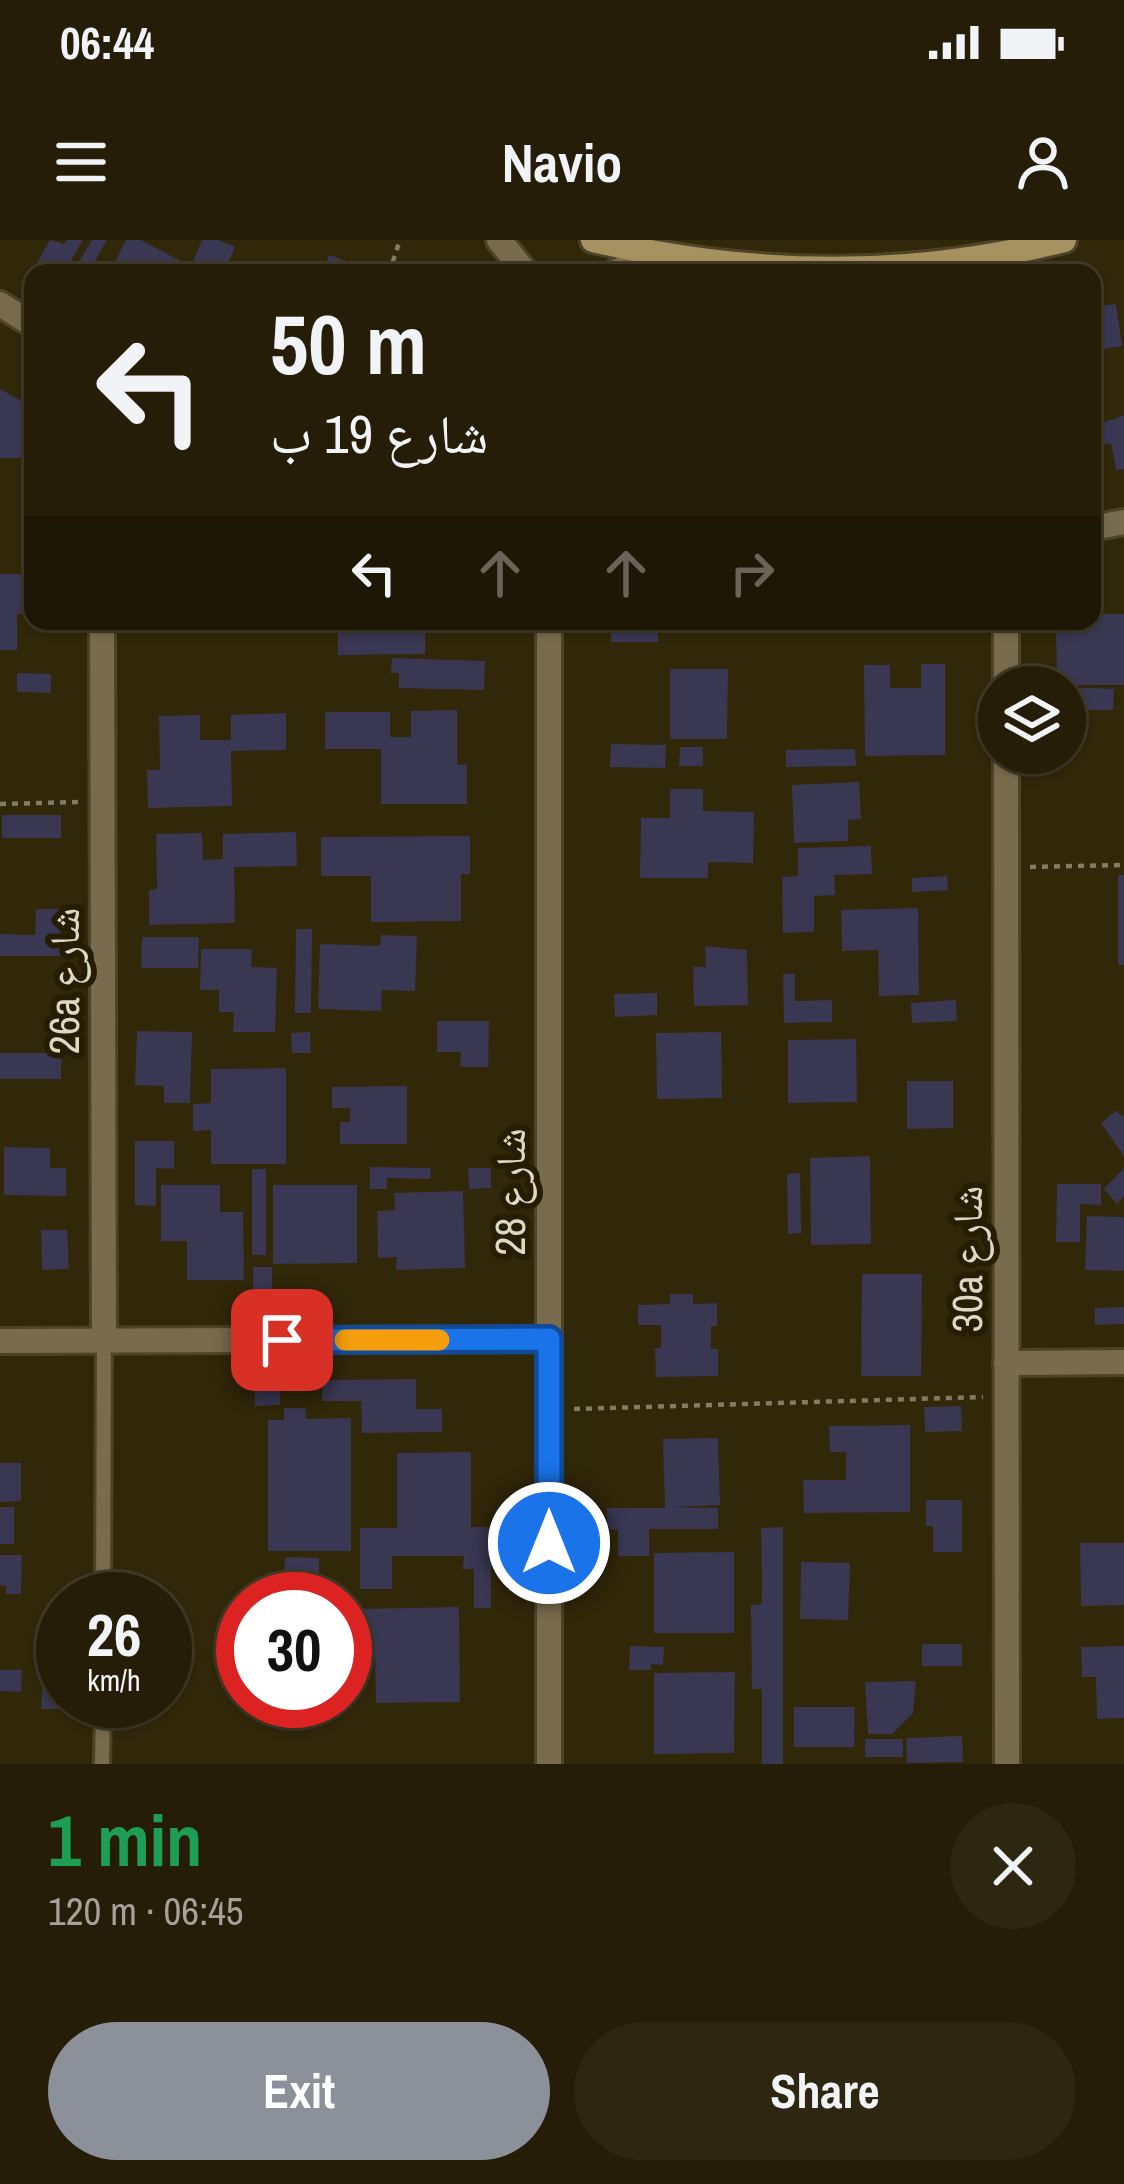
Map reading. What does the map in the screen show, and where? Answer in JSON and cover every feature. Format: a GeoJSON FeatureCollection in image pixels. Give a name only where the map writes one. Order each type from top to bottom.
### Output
{"type":"FeatureCollection","features":[{"type":"Feature","properties":{"kind":"street"},"geometry":{"type":"LineString","coordinates":[[499,240],[519,264]]}},
{"type":"Feature","properties":{"kind":"street"},"geometry":{"type":"LineString","coordinates":[[593,240],[727,264]]}},
{"type":"Feature","properties":{"kind":"street"},"geometry":{"type":"LineString","coordinates":[[924,264],[984,259],[1064,240]]}},
{"type":"Feature","properties":{"kind":"street"},"geometry":{"type":"LineString","coordinates":[[632,264],[651,254]]}},
{"type":"Feature","properties":{"kind":"street","name":"26a شارع"},"geometry":{"type":"LineString","coordinates":[[102,630],[104,1340]]}},
{"type":"Feature","properties":{"kind":"street","name":"شارع 28"},"geometry":{"type":"LineString","coordinates":[[549,630],[549,1764]]}},
{"type":"Feature","properties":{"kind":"street"},"geometry":{"type":"LineString","coordinates":[[1006,630],[1006,666]]}},
{"type":"Feature","properties":{"kind":"street","name":"30a شارع"},"geometry":{"type":"LineString","coordinates":[[1006,774],[1007,1764]]}},
{"type":"Feature","properties":{"kind":"street"},"geometry":{"type":"LineString","coordinates":[[0,1341],[549,1339]]}},
{"type":"Feature","properties":{"kind":"street"},"geometry":{"type":"LineString","coordinates":[[1006,1363],[1124,1362]]}},
{"type":"Feature","properties":{"kind":"lane"},"geometry":{"type":"LineString","coordinates":[[103,1572],[104,1340]]}},
{"type":"Feature","properties":{"kind":"lane"},"geometry":{"type":"LineString","coordinates":[[102,1764],[103,1728]]}},
{"type":"Feature","properties":{"kind":"path"},"geometry":{"type":"LineString","coordinates":[[0,804],[103,802]]}},
{"type":"Feature","properties":{"kind":"path"},"geometry":{"type":"LineString","coordinates":[[1006,867],[1124,866]]}},
{"type":"Feature","properties":{"kind":"path"},"geometry":{"type":"LineString","coordinates":[[549,1410],[1006,1396]]}},
{"type":"Feature","properties":{"kind":"building"},"geometry":{"type":"Polygon","coordinates":[[[50,240],[64,244],[83,240],[69,264],[36,264],[50,240]]]}},
{"type":"Feature","properties":{"kind":"building"},"geometry":{"type":"Polygon","coordinates":[[[92,240],[107,240],[93,264],[77,264],[92,240]]]}},
{"type":"Feature","properties":{"kind":"building"},"geometry":{"type":"Polygon","coordinates":[[[126,240],[141,240],[186,264],[114,264],[126,240]]]}},
{"type":"Feature","properties":{"kind":"building"},"geometry":{"type":"Polygon","coordinates":[[[202,240],[235,247],[228,264],[192,264],[202,240]]]}},
{"type":"Feature","properties":{"kind":"building"},"geometry":{"type":"Polygon","coordinates":[[[329,255],[352,263],[352,264],[326,264],[329,255]]]}},
{"type":"Feature","properties":{"kind":"building"},"geometry":{"type":"Polygon","coordinates":[[[1116,304],[1122,346],[1101,350],[1101,306],[1116,304]]]}},
{"type":"Feature","properties":{"kind":"building"},"geometry":{"type":"Polygon","coordinates":[[[0,389],[24,402],[24,458],[0,458],[0,389]]]}},
{"type":"Feature","properties":{"kind":"building"},"geometry":{"type":"Polygon","coordinates":[[[1124,415],[1124,469],[1116,470],[1111,443],[1101,445],[1101,424],[1124,415]]]}},
{"type":"Feature","properties":{"kind":"building"},"geometry":{"type":"Polygon","coordinates":[[[0,574],[24,574],[24,614],[17,614],[17,650],[0,650],[0,574]]]}},
{"type":"Feature","properties":{"kind":"building"},"geometry":{"type":"Polygon","coordinates":[[[1101,614],[1124,614],[1124,685],[1086,685],[1086,666],[1057,666],[1056,630],[1101,630],[1101,614]]]}},
{"type":"Feature","properties":{"kind":"building"},"geometry":{"type":"Polygon","coordinates":[[[338,630],[425,630],[425,654],[338,655],[338,630]]]}},
{"type":"Feature","properties":{"kind":"building"},"geometry":{"type":"Polygon","coordinates":[[[611,630],[658,630],[658,642],[611,642],[611,630]]]}},
{"type":"Feature","properties":{"kind":"building"},"geometry":{"type":"Polygon","coordinates":[[[392,658],[485,661],[484,690],[399,688],[399,673],[391,673],[392,658]]]}},
{"type":"Feature","properties":{"kind":"building"},"geometry":{"type":"Polygon","coordinates":[[[921,664],[945,664],[945,755],[865,756],[864,665],[890,665],[890,688],[921,688],[921,664]]]}},
{"type":"Feature","properties":{"kind":"building"},"geometry":{"type":"Polygon","coordinates":[[[670,669],[728,669],[727,739],[670,739],[670,669]]]}},
{"type":"Feature","properties":{"kind":"building"},"geometry":{"type":"Polygon","coordinates":[[[17,673],[51,674],[51,693],[17,692],[17,673]]]}},
{"type":"Feature","properties":{"kind":"building"},"geometry":{"type":"Polygon","coordinates":[[[1086,688],[1114,689],[1113,710],[1086,710],[1086,688]]]}},
{"type":"Feature","properties":{"kind":"building"},"geometry":{"type":"Polygon","coordinates":[[[457,710],[457,765],[467,764],[467,804],[381,804],[381,749],[325,749],[325,712],[390,712],[390,737],[411,737],[411,711],[457,710]]]}},
{"type":"Feature","properties":{"kind":"building"},"geometry":{"type":"Polygon","coordinates":[[[286,713],[286,750],[231,751],[232,806],[148,808],[147,770],[160,770],[159,716],[200,715],[200,740],[231,740],[231,715],[286,713]]]}},
{"type":"Feature","properties":{"kind":"building"},"geometry":{"type":"Polygon","coordinates":[[[611,744],[666,745],[665,768],[610,767],[611,744]]]}},
{"type":"Feature","properties":{"kind":"building"},"geometry":{"type":"Polygon","coordinates":[[[680,747],[703,747],[703,766],[679,766],[680,747]]]}},
{"type":"Feature","properties":{"kind":"building"},"geometry":{"type":"Polygon","coordinates":[[[855,749],[856,766],[786,767],[786,750],[855,749]]]}},
{"type":"Feature","properties":{"kind":"building"},"geometry":{"type":"Polygon","coordinates":[[[859,782],[861,819],[848,820],[848,841],[794,843],[792,785],[859,782]]]}},
{"type":"Feature","properties":{"kind":"building"},"geometry":{"type":"Polygon","coordinates":[[[670,789],[703,789],[703,811],[754,812],[753,863],[708,862],[708,878],[640,878],[641,818],[670,818],[670,789]]]}},
{"type":"Feature","properties":{"kind":"building"},"geometry":{"type":"Polygon","coordinates":[[[2,815],[61,815],[61,838],[2,838],[2,815]]]}},
{"type":"Feature","properties":{"kind":"building"},"geometry":{"type":"Polygon","coordinates":[[[296,832],[297,866],[234,867],[235,923],[149,925],[149,890],[157,889],[156,834],[202,833],[203,860],[223,859],[223,834],[296,832]]]}},
{"type":"Feature","properties":{"kind":"building"},"geometry":{"type":"Polygon","coordinates":[[[470,836],[470,874],[461,874],[461,921],[371,922],[371,876],[321,876],[321,837],[470,836]]]}},
{"type":"Feature","properties":{"kind":"building"},"geometry":{"type":"Polygon","coordinates":[[[871,846],[872,874],[834,875],[835,895],[814,896],[814,932],[783,933],[782,877],[798,876],[798,848],[871,846]]]}},
{"type":"Feature","properties":{"kind":"building"},"geometry":{"type":"Polygon","coordinates":[[[1118,875],[1124,875],[1124,965],[1118,965],[1118,875]]]}},
{"type":"Feature","properties":{"kind":"building"},"geometry":{"type":"Polygon","coordinates":[[[947,876],[948,890],[912,892],[912,878],[947,876]]]}},
{"type":"Feature","properties":{"kind":"building"},"geometry":{"type":"Polygon","coordinates":[[[918,908],[919,995],[879,996],[878,950],[842,951],[841,910],[918,908]]]}},
{"type":"Feature","properties":{"kind":"building"},"geometry":{"type":"Polygon","coordinates":[[[36,909],[61,909],[60,935],[67,935],[66,956],[0,956],[0,934],[35,935],[36,909]]]}},
{"type":"Feature","properties":{"kind":"building"},"geometry":{"type":"Polygon","coordinates":[[[296,929],[312,929],[311,1013],[295,1013],[296,929]]]}},
{"type":"Feature","properties":{"kind":"building"},"geometry":{"type":"Polygon","coordinates":[[[381,935],[417,936],[415,991],[382,990],[381,1011],[318,1009],[320,944],[380,946],[381,935]]]}},
{"type":"Feature","properties":{"kind":"building"},"geometry":{"type":"Polygon","coordinates":[[[142,937],[199,937],[198,968],[141,968],[142,937]]]}},
{"type":"Feature","properties":{"kind":"building"},"geometry":{"type":"Polygon","coordinates":[[[705,946],[747,950],[748,1005],[694,1006],[693,967],[706,967],[705,946]]]}},
{"type":"Feature","properties":{"kind":"building"},"geometry":{"type":"Polygon","coordinates":[[[201,949],[252,949],[251,967],[277,968],[275,1032],[233,1032],[234,1012],[219,1012],[219,990],[200,990],[201,949]]]}},
{"type":"Feature","properties":{"kind":"building"},"geometry":{"type":"Polygon","coordinates":[[[783,974],[795,974],[795,1001],[832,1000],[832,1022],[784,1023],[783,974]]]}},
{"type":"Feature","properties":{"kind":"building"},"geometry":{"type":"Polygon","coordinates":[[[657,993],[657,1015],[615,1017],[614,994],[657,993]]]}},
{"type":"Feature","properties":{"kind":"building"},"geometry":{"type":"Polygon","coordinates":[[[956,1000],[957,1021],[912,1023],[911,1003],[956,1000]]]}},
{"type":"Feature","properties":{"kind":"building"},"geometry":{"type":"Polygon","coordinates":[[[437,1021],[489,1021],[488,1067],[460,1067],[461,1052],[437,1052],[437,1021]]]}},
{"type":"Feature","properties":{"kind":"building"},"geometry":{"type":"Polygon","coordinates":[[[137,1031],[192,1032],[190,1103],[164,1103],[164,1086],[135,1085],[137,1031]]]}},
{"type":"Feature","properties":{"kind":"building"},"geometry":{"type":"Polygon","coordinates":[[[310,1032],[311,1053],[292,1053],[291,1033],[310,1032]]]}},
{"type":"Feature","properties":{"kind":"building"},"geometry":{"type":"Polygon","coordinates":[[[721,1032],[722,1098],[657,1099],[656,1033],[721,1032]]]}},
{"type":"Feature","properties":{"kind":"building"},"geometry":{"type":"Polygon","coordinates":[[[856,1039],[857,1102],[788,1103],[788,1040],[856,1039]]]}},
{"type":"Feature","properties":{"kind":"building"},"geometry":{"type":"Polygon","coordinates":[[[0,1053],[61,1053],[61,1079],[0,1079],[0,1053]]]}},
{"type":"Feature","properties":{"kind":"building"},"geometry":{"type":"Polygon","coordinates":[[[286,1068],[286,1164],[211,1164],[211,1130],[193,1131],[193,1104],[211,1103],[211,1069],[286,1068]]]}},
{"type":"Feature","properties":{"kind":"building"},"geometry":{"type":"Polygon","coordinates":[[[907,1081],[953,1081],[953,1128],[907,1129],[907,1081]]]}},
{"type":"Feature","properties":{"kind":"building"},"geometry":{"type":"Polygon","coordinates":[[[407,1086],[407,1144],[340,1144],[340,1122],[350,1122],[350,1108],[332,1108],[332,1087],[407,1086]]]}},
{"type":"Feature","properties":{"kind":"building"},"geometry":{"type":"Polygon","coordinates":[[[1116,1111],[1124,1117],[1124,1156],[1101,1123],[1116,1111]]]}},
{"type":"Feature","properties":{"kind":"building"},"geometry":{"type":"Polygon","coordinates":[[[135,1141],[174,1141],[174,1169],[156,1168],[156,1206],[135,1205],[135,1141]]]}},
{"type":"Feature","properties":{"kind":"building"},"geometry":{"type":"Polygon","coordinates":[[[4,1147],[50,1148],[50,1168],[66,1168],[66,1196],[4,1195],[4,1147]]]}},
{"type":"Feature","properties":{"kind":"building"},"geometry":{"type":"Polygon","coordinates":[[[870,1156],[871,1244],[811,1245],[810,1158],[870,1156]]]}},
{"type":"Feature","properties":{"kind":"building"},"geometry":{"type":"Polygon","coordinates":[[[370,1167],[431,1168],[430,1179],[387,1178],[387,1189],[370,1189],[370,1167]]]}},
{"type":"Feature","properties":{"kind":"building"},"geometry":{"type":"Polygon","coordinates":[[[468,1168],[491,1168],[491,1188],[469,1189],[468,1168]]]}},
{"type":"Feature","properties":{"kind":"building"},"geometry":{"type":"Polygon","coordinates":[[[1124,1168],[1124,1196],[1117,1204],[1104,1189],[1124,1168]]]}},
{"type":"Feature","properties":{"kind":"building"},"geometry":{"type":"Polygon","coordinates":[[[252,1169],[266,1169],[266,1255],[252,1255],[252,1169]]]}},
{"type":"Feature","properties":{"kind":"building"},"geometry":{"type":"Polygon","coordinates":[[[800,1173],[801,1233],[788,1234],[787,1174],[800,1173]]]}},
{"type":"Feature","properties":{"kind":"building"},"geometry":{"type":"Polygon","coordinates":[[[1057,1184],[1101,1184],[1101,1205],[1080,1204],[1080,1242],[1056,1242],[1057,1184]]]}},
{"type":"Feature","properties":{"kind":"building"},"geometry":{"type":"Polygon","coordinates":[[[161,1185],[220,1185],[220,1212],[243,1212],[244,1280],[187,1280],[187,1241],[161,1241],[161,1185]]]}},
{"type":"Feature","properties":{"kind":"building"},"geometry":{"type":"Polygon","coordinates":[[[273,1185],[357,1185],[357,1263],[273,1264],[273,1185]]]}},
{"type":"Feature","properties":{"kind":"building"},"geometry":{"type":"Polygon","coordinates":[[[463,1191],[465,1268],[396,1270],[397,1257],[378,1258],[377,1211],[395,1210],[394,1193],[463,1191]]]}},
{"type":"Feature","properties":{"kind":"building"},"geometry":{"type":"Polygon","coordinates":[[[1087,1216],[1124,1217],[1124,1271],[1085,1270],[1087,1216]]]}},
{"type":"Feature","properties":{"kind":"building"},"geometry":{"type":"Polygon","coordinates":[[[41,1230],[67,1230],[69,1269],[42,1270],[41,1230]]]}},
{"type":"Feature","properties":{"kind":"building"},"geometry":{"type":"Polygon","coordinates":[[[253,1267],[272,1267],[272,1289],[253,1290],[253,1267]]]}},
{"type":"Feature","properties":{"kind":"building"},"geometry":{"type":"Polygon","coordinates":[[[862,1274],[922,1274],[921,1376],[861,1376],[862,1274]]]}},
{"type":"Feature","properties":{"kind":"building"},"geometry":{"type":"Polygon","coordinates":[[[670,1294],[693,1294],[693,1304],[717,1303],[711,1349],[718,1349],[718,1376],[656,1377],[655,1348],[661,1348],[661,1325],[638,1325],[638,1305],[670,1304],[670,1294]]]}},
{"type":"Feature","properties":{"kind":"building"},"geometry":{"type":"Polygon","coordinates":[[[1124,1307],[1124,1324],[1095,1325],[1095,1308],[1124,1307]]]}},
{"type":"Feature","properties":{"kind":"building"},"geometry":{"type":"Polygon","coordinates":[[[416,1379],[416,1409],[442,1409],[442,1432],[362,1433],[361,1401],[322,1401],[322,1380],[416,1379]]]}},
{"type":"Feature","properties":{"kind":"building"},"geometry":{"type":"Polygon","coordinates":[[[255,1381],[280,1381],[280,1405],[255,1406],[255,1381]]]}},
{"type":"Feature","properties":{"kind":"building"},"geometry":{"type":"Polygon","coordinates":[[[961,1406],[962,1431],[925,1432],[924,1407],[961,1406]]]}},
{"type":"Feature","properties":{"kind":"building"},"geometry":{"type":"Polygon","coordinates":[[[284,1408],[305,1408],[306,1419],[351,1418],[351,1551],[268,1551],[268,1420],[284,1420],[284,1408]]]}},
{"type":"Feature","properties":{"kind":"building"},"geometry":{"type":"Polygon","coordinates":[[[910,1425],[910,1512],[804,1513],[803,1480],[846,1480],[846,1452],[830,1452],[829,1426],[910,1425]]]}},
{"type":"Feature","properties":{"kind":"building"},"geometry":{"type":"Polygon","coordinates":[[[718,1438],[720,1505],[670,1507],[718,1508],[718,1529],[649,1529],[649,1556],[618,1556],[618,1530],[607,1529],[607,1508],[665,1508],[663,1439],[718,1438]]]}},
{"type":"Feature","properties":{"kind":"building"},"geometry":{"type":"Polygon","coordinates":[[[471,1452],[471,1527],[491,1527],[491,1608],[474,1608],[474,1569],[463,1569],[464,1556],[392,1556],[392,1589],[372,1589],[372,1572],[360,1572],[360,1528],[397,1528],[397,1453],[471,1452]]]}},
{"type":"Feature","properties":{"kind":"building"},"geometry":{"type":"Polygon","coordinates":[[[0,1463],[21,1463],[21,1501],[0,1502],[0,1463]]]}},
{"type":"Feature","properties":{"kind":"building"},"geometry":{"type":"Polygon","coordinates":[[[926,1500],[962,1500],[962,1552],[933,1552],[926,1500]]]}},
{"type":"Feature","properties":{"kind":"building"},"geometry":{"type":"Polygon","coordinates":[[[0,1507],[14,1507],[14,1544],[0,1544],[0,1507]]]}},
{"type":"Feature","properties":{"kind":"building"},"geometry":{"type":"Polygon","coordinates":[[[783,1527],[783,1764],[762,1764],[762,1689],[752,1689],[751,1605],[762,1604],[761,1528],[783,1527]]]}},
{"type":"Feature","properties":{"kind":"building"},"geometry":{"type":"Polygon","coordinates":[[[1080,1543],[1124,1543],[1124,1605],[1081,1606],[1080,1543]]]}},
{"type":"Feature","properties":{"kind":"building"},"geometry":{"type":"Polygon","coordinates":[[[734,1552],[734,1633],[654,1633],[654,1553],[734,1552]]]}},
{"type":"Feature","properties":{"kind":"building"},"geometry":{"type":"Polygon","coordinates":[[[0,1555],[22,1555],[21,1594],[6,1594],[6,1586],[0,1585],[0,1555]]]}},
{"type":"Feature","properties":{"kind":"building"},"geometry":{"type":"Polygon","coordinates":[[[285,1557],[319,1558],[319,1572],[284,1572],[285,1557]]]}},
{"type":"Feature","properties":{"kind":"building"},"geometry":{"type":"Polygon","coordinates":[[[801,1562],[850,1563],[848,1620],[800,1619],[801,1562]]]}},
{"type":"Feature","properties":{"kind":"building"},"geometry":{"type":"Polygon","coordinates":[[[459,1607],[460,1702],[376,1703],[372,1609],[459,1607]]]}},
{"type":"Feature","properties":{"kind":"building"},"geometry":{"type":"Polygon","coordinates":[[[922,1644],[962,1644],[962,1666],[922,1666],[922,1644]]]}},
{"type":"Feature","properties":{"kind":"building"},"geometry":{"type":"Polygon","coordinates":[[[630,1646],[664,1647],[663,1665],[629,1670],[630,1646]]]}},
{"type":"Feature","properties":{"kind":"building"},"geometry":{"type":"Polygon","coordinates":[[[1124,1646],[1124,1718],[1097,1719],[1096,1677],[1082,1677],[1081,1647],[1124,1646]]]}},
{"type":"Feature","properties":{"kind":"building"},"geometry":{"type":"Polygon","coordinates":[[[0,1670],[22,1670],[21,1692],[0,1691],[0,1670]]]}},
{"type":"Feature","properties":{"kind":"building"},"geometry":{"type":"Polygon","coordinates":[[[735,1672],[734,1753],[654,1754],[654,1673],[735,1672]]]}},
{"type":"Feature","properties":{"kind":"building"},"geometry":{"type":"Polygon","coordinates":[[[916,1681],[913,1713],[892,1734],[868,1734],[865,1682],[916,1681]]]}},
{"type":"Feature","properties":{"kind":"building"},"geometry":{"type":"Polygon","coordinates":[[[794,1707],[855,1707],[854,1747],[794,1747],[794,1707]]]}},
{"type":"Feature","properties":{"kind":"building"},"geometry":{"type":"Polygon","coordinates":[[[962,1736],[963,1762],[907,1763],[906,1738],[962,1736]]]}},
{"type":"Feature","properties":{"kind":"building"},"geometry":{"type":"Polygon","coordinates":[[[865,1739],[903,1739],[903,1757],[865,1757],[865,1739]]]}},
{"type":"Feature","properties":{"kind":"slow traffic"},"geometry":{"type":"LineString","coordinates":[[345,1340],[439,1340]]}},
{"type":"Feature","properties":{"kind":"route"},"geometry":{"type":"LineString","coordinates":[[282,1340],[549,1339],[549,1543]]}}]}
